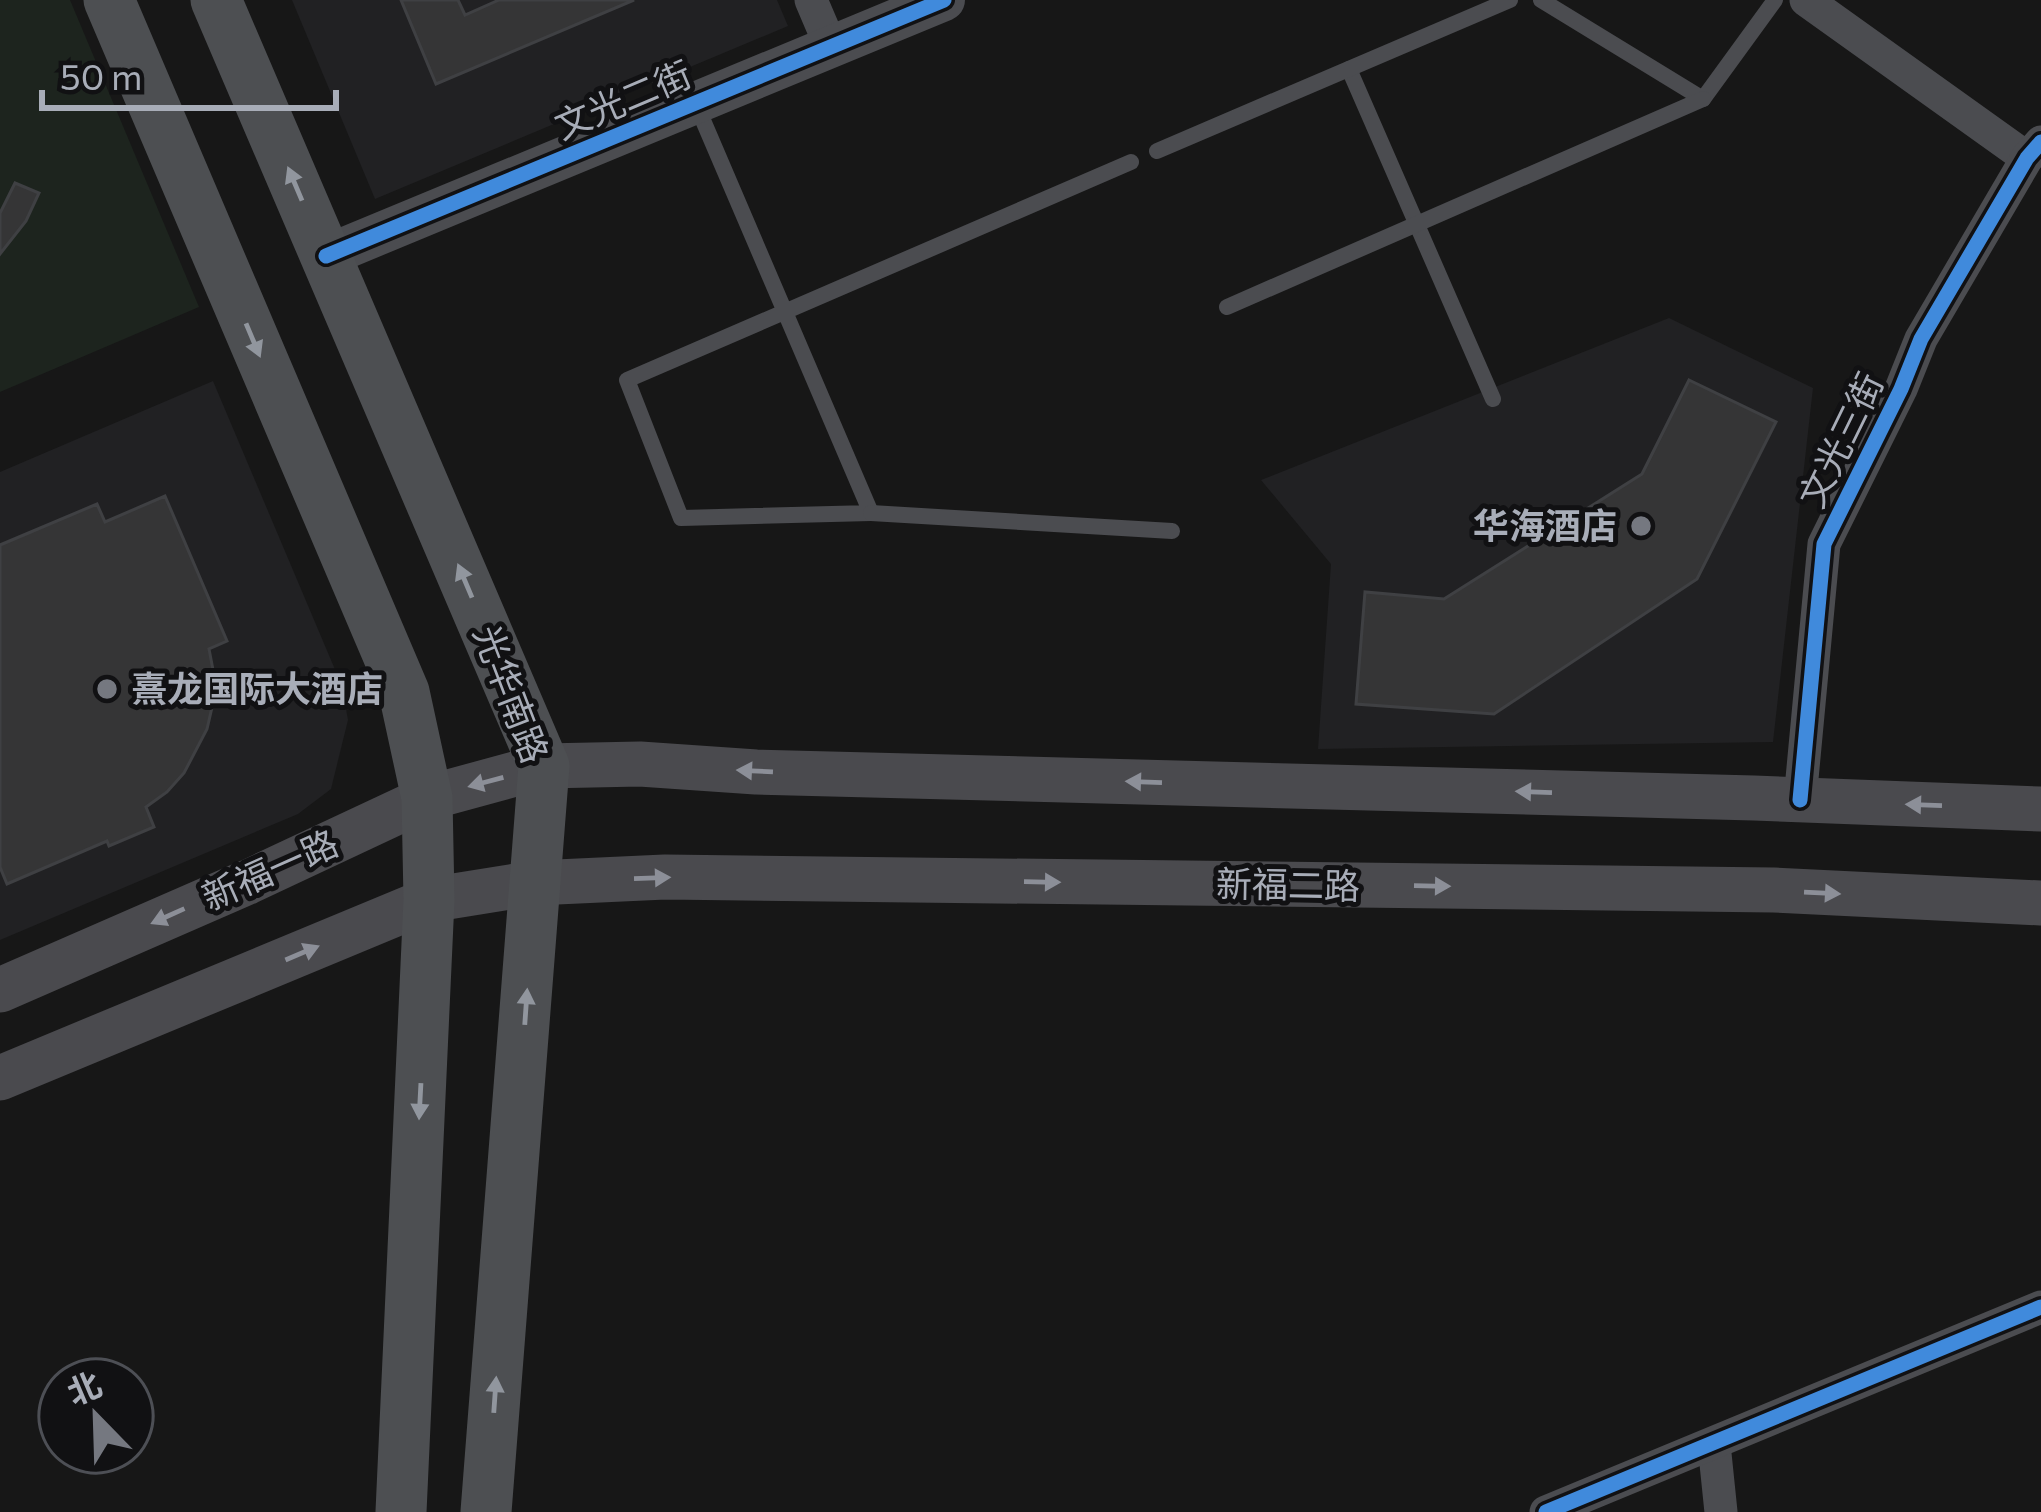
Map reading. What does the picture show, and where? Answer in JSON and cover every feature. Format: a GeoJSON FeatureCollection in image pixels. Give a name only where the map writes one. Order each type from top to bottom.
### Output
{"type":"FeatureCollection","features":[{"type":"Feature","properties":{"kind":"main road"},"geometry":{"type":"LineString","coordinates":[[110,0],[404,692],[427,798],[429,900],[401,1512]]}},
{"type":"Feature","properties":{"kind":"main road","name":"光华南路"},"geometry":{"type":"LineString","coordinates":[[216,0],[544,766],[486,1512]]}},
{"type":"Feature","properties":{"kind":"main road"},"geometry":{"type":"LineString","coordinates":[[544,766],[640,764],[756,772],[2041,809]]}},
{"type":"Feature","properties":{"kind":"main road","name":"新福一路"},"geometry":{"type":"LineString","coordinates":[[0,990],[427,798],[544,766]]}},
{"type":"Feature","properties":{"kind":"main road","name":"新福二路"},"geometry":{"type":"LineString","coordinates":[[535,883],[665,877],[1774,890],[2041,903]]}},
{"type":"Feature","properties":{"kind":"main road"},"geometry":{"type":"LineString","coordinates":[[0,1078],[429,900],[535,883]]}},
{"type":"Feature","properties":{"kind":"street"},"geometry":{"type":"LineString","coordinates":[[811,0],[831,46]]}},
{"type":"Feature","properties":{"kind":"street","name":"文光二街"},"geometry":{"type":"LineString","coordinates":[[326,256],[944,0]]}},
{"type":"Feature","properties":{"kind":"street"},"geometry":{"type":"LineString","coordinates":[[1806,0],[2034,150]]}},
{"type":"Feature","properties":{"kind":"street","name":"文光三街"},"geometry":{"type":"LineString","coordinates":[[1800,800],[1824,544],[1921,339],[2034,150]]}},
{"type":"Feature","properties":{"kind":"street"},"geometry":{"type":"LineString","coordinates":[[1546,1512],[2041,1307]]}},
{"type":"Feature","properties":{"kind":"street"},"geometry":{"type":"LineString","coordinates":[[1714,1444],[1721,1512]]}},
{"type":"Feature","properties":{"kind":"lane"},"geometry":{"type":"LineString","coordinates":[[1157,151],[1510,0]]}},
{"type":"Feature","properties":{"kind":"lane"},"geometry":{"type":"LineString","coordinates":[[1541,0],[1703,99]]}},
{"type":"Feature","properties":{"kind":"lane"},"geometry":{"type":"LineString","coordinates":[[1227,308],[1703,99],[1775,0]]}},
{"type":"Feature","properties":{"kind":"lane"},"geometry":{"type":"LineString","coordinates":[[1349,69],[1493,399]]}},
{"type":"Feature","properties":{"kind":"lane"},"geometry":{"type":"LineString","coordinates":[[695,103],[871,513]]}},
{"type":"Feature","properties":{"kind":"lane"},"geometry":{"type":"LineString","coordinates":[[1131,162],[627,380],[681,518],[871,513],[1172,531]]}},
{"type":"Feature","properties":{"kind":"shaded area"},"geometry":{"type":"Polygon","coordinates":[[[0,0],[70,0],[199,307],[0,392],[0,0]]]}},
{"type":"Feature","properties":{"kind":"shaded area"},"geometry":{"type":"Polygon","coordinates":[[[292,0],[777,0],[788,26],[375,199],[292,0]]]}},
{"type":"Feature","properties":{"kind":"shaded area"},"geometry":{"type":"Polygon","coordinates":[[[1669,318],[1813,388],[1773,742],[1318,749],[1331,564],[1261,480],[1669,318]]]}},
{"type":"Feature","properties":{"kind":"shaded area"},"geometry":{"type":"Polygon","coordinates":[[[213,381],[342,686],[348,720],[331,789],[298,814],[0,940],[0,472],[213,381]]]}},
{"type":"Feature","properties":{"kind":"building"},"geometry":{"type":"Polygon","coordinates":[[[401,0],[458,0],[465,15],[499,0],[634,0],[436,84],[401,0]]]}},
{"type":"Feature","properties":{"kind":"building"},"geometry":{"type":"Polygon","coordinates":[[[15,183],[39,193],[26,221],[0,254],[0,213],[15,183]]]}},
{"type":"Feature","properties":{"kind":"building","name":"华海酒店"},"geometry":{"type":"Polygon","coordinates":[[[1689,380],[1776,422],[1697,579],[1494,714],[1356,704],[1365,592],[1444,599],[1642,474],[1689,380]]]}},
{"type":"Feature","properties":{"kind":"building","name":"熹龙国际大酒店"},"geometry":{"type":"Polygon","coordinates":[[[165,496],[227,641],[209,649],[214,675],[207,729],[184,773],[146,807],[154,827],[109,846],[107,841],[7,884],[0,867],[0,545],[97,504],[105,522],[165,496]]]}},
{"type":"Feature","properties":{"kind":"cycle path"},"geometry":{"type":"LineString","coordinates":[[326,256],[944,0]]}},
{"type":"Feature","properties":{"kind":"cycle path"},"geometry":{"type":"LineString","coordinates":[[1800,800],[1824,544],[1921,339],[2027,158],[2041,142]]}},
{"type":"Feature","properties":{"kind":"cycle path"},"geometry":{"type":"LineString","coordinates":[[1546,1512],[2041,1307]]}},
{"type":"Feature","properties":{"kind":"place","name":"华海酒店"},"geometry":{"type":"Point","coordinates":[1641,526]}},
{"type":"Feature","properties":{"kind":"place","name":"熹龙国际大酒店"},"geometry":{"type":"Point","coordinates":[107,689]}}]}
